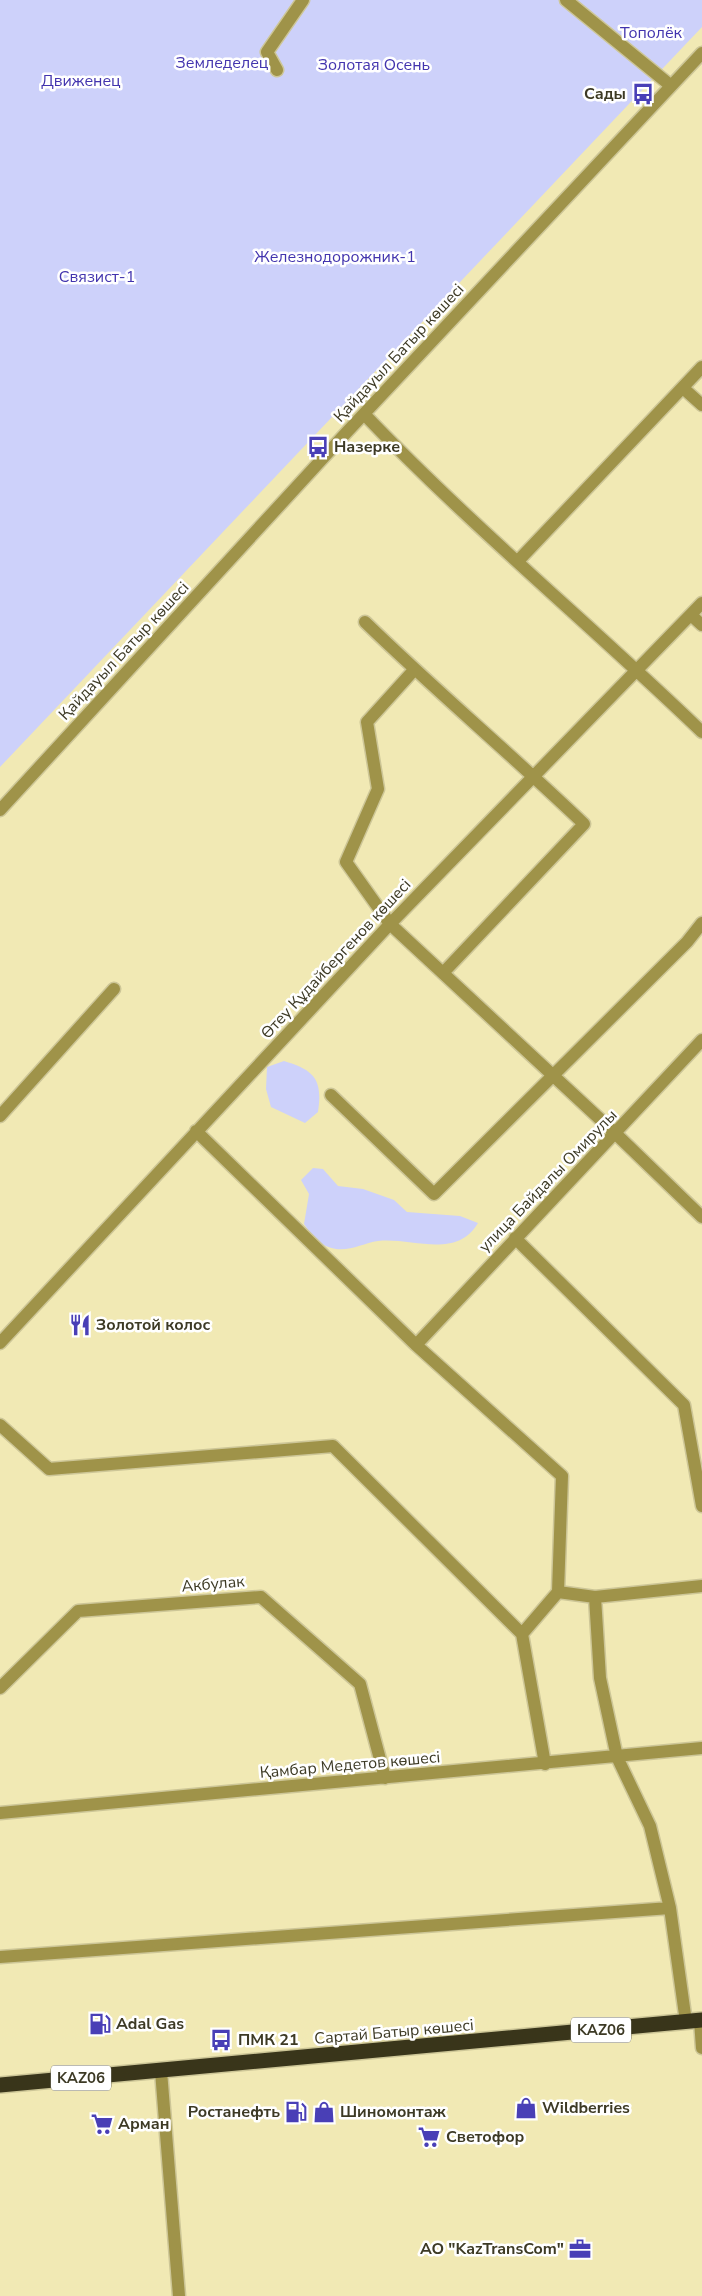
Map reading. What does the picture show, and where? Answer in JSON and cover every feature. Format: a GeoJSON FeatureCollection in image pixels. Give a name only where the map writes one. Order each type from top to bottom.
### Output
{"type":"FeatureCollection","features":[{"type":"Feature","properties":{"kind":"highway","name":"Сартай Батыр көшесі"},"geometry":{"type":"LineString","coordinates":[[0,2085],[696,2021]]}},
{"type":"Feature","properties":{"kind":"street"},"geometry":{"type":"LineString","coordinates":[[277,70],[267,52],[303,0]]}},
{"type":"Feature","properties":{"kind":"street"},"geometry":{"type":"LineString","coordinates":[[566,0],[670,85]]}},
{"type":"Feature","properties":{"kind":"street","name":"Қайдауыл Батыр көшесі"},"geometry":{"type":"LineString","coordinates":[[0,810],[364,414],[702,53]]}},
{"type":"Feature","properties":{"kind":"street"},"geometry":{"type":"LineString","coordinates":[[518,561],[702,367]]}},
{"type":"Feature","properties":{"kind":"street"},"geometry":{"type":"LineString","coordinates":[[683,388],[702,405]]}},
{"type":"Feature","properties":{"kind":"street"},"geometry":{"type":"LineString","coordinates":[[364,414],[406,458],[702,732]]}},
{"type":"Feature","properties":{"kind":"street","name":"Өтеу Құдайбергенов көшесі"},"geometry":{"type":"LineString","coordinates":[[0,1343],[390,924],[702,603]]}},
{"type":"Feature","properties":{"kind":"street"},"geometry":{"type":"LineString","coordinates":[[691,615],[702,625]]}},
{"type":"Feature","properties":{"kind":"street"},"geometry":{"type":"LineString","coordinates":[[365,622],[414,670],[534,776],[584,824],[443,974]]}},
{"type":"Feature","properties":{"kind":"street"},"geometry":{"type":"LineString","coordinates":[[414,670],[368,722],[378,789],[346,862],[390,924],[551,1076],[616,1134],[702,1217]]}},
{"type":"Feature","properties":{"kind":"street"},"geometry":{"type":"LineString","coordinates":[[331,1095],[434,1194],[687,942],[702,923]]}},
{"type":"Feature","properties":{"kind":"street"},"geometry":{"type":"LineString","coordinates":[[0,1116],[114,989]]}},
{"type":"Feature","properties":{"kind":"street","name":"улица Байдалы Омирулы"},"geometry":{"type":"LineString","coordinates":[[416,1345],[515,1238],[616,1134],[702,1040]]}},
{"type":"Feature","properties":{"kind":"street"},"geometry":{"type":"LineString","coordinates":[[196,1131],[416,1345],[562,1476],[558,1592],[522,1634]]}},
{"type":"Feature","properties":{"kind":"street"},"geometry":{"type":"LineString","coordinates":[[515,1238],[684,1404],[702,1506]]}},
{"type":"Feature","properties":{"kind":"street"},"geometry":{"type":"LineString","coordinates":[[0,1425],[49,1470],[333,1446],[522,1634],[545,1764]]}},
{"type":"Feature","properties":{"kind":"street"},"geometry":{"type":"LineString","coordinates":[[558,1592],[595,1598],[702,1586]]}},
{"type":"Feature","properties":{"kind":"street","name":"Акбулак"},"geometry":{"type":"LineString","coordinates":[[0,1688],[78,1611],[261,1596],[360,1684],[385,1778]]}},
{"type":"Feature","properties":{"kind":"street"},"geometry":{"type":"LineString","coordinates":[[595,1598],[600,1678],[618,1757],[650,1826],[702,2048]]}},
{"type":"Feature","properties":{"kind":"street","name":"Қамбар Медетов көшесі"},"geometry":{"type":"LineString","coordinates":[[0,1813],[702,1748]]}},
{"type":"Feature","properties":{"kind":"street"},"geometry":{"type":"LineString","coordinates":[[0,1957],[670,1908]]}},
{"type":"Feature","properties":{"kind":"street"},"geometry":{"type":"LineString","coordinates":[[161,2071],[179,2296]]}},
{"type":"Feature","properties":{"kind":"green space"},"geometry":{"type":"Polygon","coordinates":[[[0,0],[702,0],[702,27],[0,767],[0,0]]]}},
{"type":"Feature","properties":{"kind":"green space"},"geometry":{"type":"Polygon","coordinates":[[[284,1061],[309,1072],[317,1084],[319,1091],[318,1112],[305,1123],[271,1107],[266,1089],[267,1067],[284,1061]]]}},
{"type":"Feature","properties":{"kind":"green space"},"geometry":{"type":"Polygon","coordinates":[[[313,1168],[323,1169],[338,1186],[363,1189],[394,1200],[407,1212],[460,1216],[478,1223],[469,1234],[458,1241],[446,1244],[378,1241],[347,1249],[331,1248],[317,1240],[304,1224],[309,1194],[301,1180],[313,1168]]]}},
{"type":"Feature","properties":{"kind":"place","name":"Сады"},"geometry":{"type":"Point","coordinates":[643,94]}},
{"type":"Feature","properties":{"kind":"place","name":"Назерке"},"geometry":{"type":"Point","coordinates":[318,447]}},
{"type":"Feature","properties":{"kind":"place","name":"Золотой колос"},"geometry":{"type":"Point","coordinates":[80,1325]}},
{"type":"Feature","properties":{"kind":"place","name":"Adal Gas"},"geometry":{"type":"Point","coordinates":[100,2024]}},
{"type":"Feature","properties":{"kind":"place","name":"ПМК 21"},"geometry":{"type":"Point","coordinates":[221,2040]}},
{"type":"Feature","properties":{"kind":"place","name":"Wildberries"},"geometry":{"type":"Point","coordinates":[526,2108]}},
{"type":"Feature","properties":{"kind":"place","name":"Ростанефть"},"geometry":{"type":"Point","coordinates":[296,2112]}},
{"type":"Feature","properties":{"kind":"place","name":"Шиномонтаж"},"geometry":{"type":"Point","coordinates":[324,2112]}},
{"type":"Feature","properties":{"kind":"place","name":"Арман"},"geometry":{"type":"Point","coordinates":[102,2124]}},
{"type":"Feature","properties":{"kind":"place","name":"Светофор"},"geometry":{"type":"Point","coordinates":[429,2137]}},
{"type":"Feature","properties":{"kind":"place","name":"АО \"KazTransCom\""},"geometry":{"type":"Point","coordinates":[580,2249]}},
{"type":"Feature","properties":{"kind":"park label","name":"Тополёк"},"geometry":{"type":"Point","coordinates":[651,33]}},
{"type":"Feature","properties":{"kind":"park label","name":"Земледелец"},"geometry":{"type":"Point","coordinates":[222,63]}},
{"type":"Feature","properties":{"kind":"park label","name":"Золотая Осень"},"geometry":{"type":"Point","coordinates":[374,65]}},
{"type":"Feature","properties":{"kind":"park label","name":"Движенец"},"geometry":{"type":"Point","coordinates":[81,81]}},
{"type":"Feature","properties":{"kind":"park label","name":"Железнодорожник-1"},"geometry":{"type":"Point","coordinates":[335,257]}},
{"type":"Feature","properties":{"kind":"park label","name":"Связист-1"},"geometry":{"type":"Point","coordinates":[97,277]}}]}
